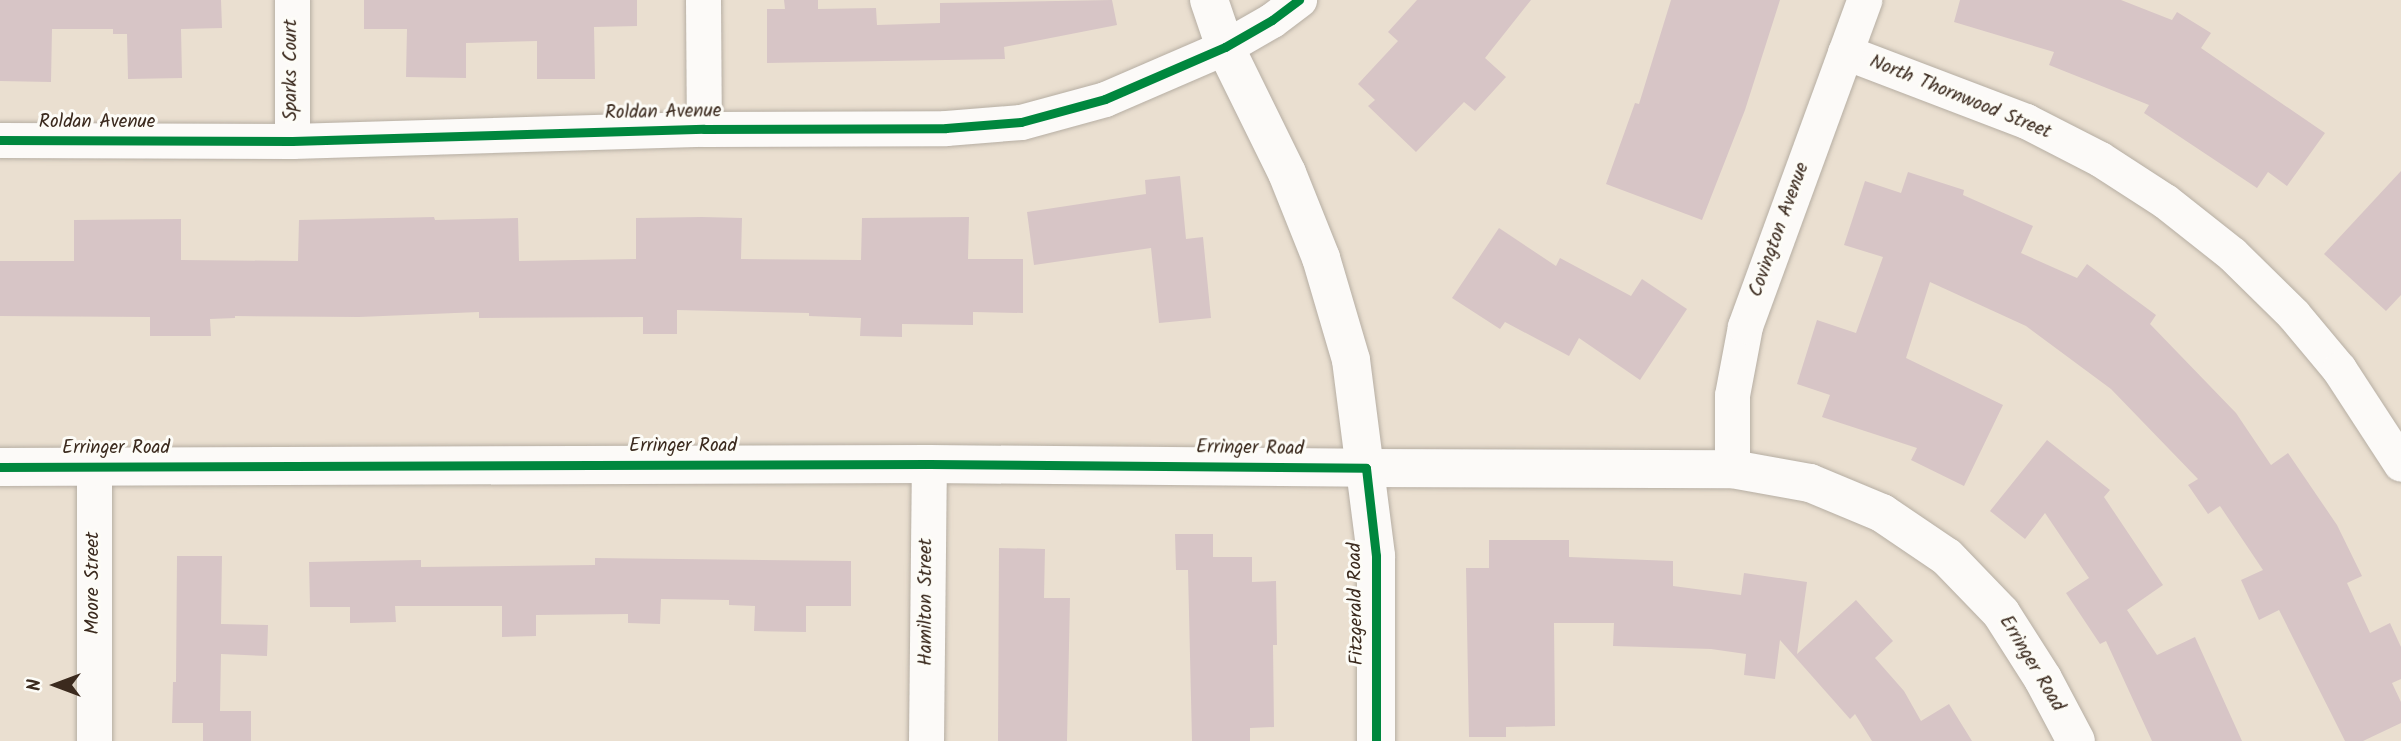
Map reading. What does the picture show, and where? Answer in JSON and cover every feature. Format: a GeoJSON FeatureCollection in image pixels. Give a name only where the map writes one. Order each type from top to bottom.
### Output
{"type":"FeatureCollection","features":[{"type":"Feature","properties":{"kind":"main road","name":"Fitzgerald Road"},"geometry":{"type":"LineString","coordinates":[[1209,0],[1225,47],[1287,173],[1321,258],[1351,360],[1376,555],[1376,741]]}},
{"type":"Feature","properties":{"kind":"main road","name":"Erringer Road"},"geometry":{"type":"LineString","coordinates":[[0,467],[929,464],[1732,469],[1810,483],[1882,513],[1947,556],[2001,613],[2043,679],[2076,741]]}},
{"type":"Feature","properties":{"kind":"street","name":"Sparks Court"},"geometry":{"type":"LineString","coordinates":[[292,0],[292,141]]}},
{"type":"Feature","properties":{"kind":"street"},"geometry":{"type":"LineString","coordinates":[[703,0],[704,129]]}},
{"type":"Feature","properties":{"kind":"street","name":"Roldan Avenue"},"geometry":{"type":"LineString","coordinates":[[0,140],[292,141],[704,129],[946,128],[1021,121],[1104,99],[1225,47],[1272,20],[1299,0]]}},
{"type":"Feature","properties":{"kind":"street","name":"Covington Avenue"},"geometry":{"type":"LineString","coordinates":[[1732,469],[1732,395],[1745,326],[1864,0]]}},
{"type":"Feature","properties":{"kind":"street","name":"North Thornwood Street"},"geometry":{"type":"LineString","coordinates":[[1845,52],[2026,121],[2100,159],[2165,201],[2232,254],[2292,314],[2339,369],[2397,445]]}},
{"type":"Feature","properties":{"kind":"street","name":"Hamilton Street"},"geometry":{"type":"LineString","coordinates":[[926,741],[929,464]]}},
{"type":"Feature","properties":{"kind":"street","name":"Moore Street"},"geometry":{"type":"LineString","coordinates":[[94,467],[94,741]]}},
{"type":"Feature","properties":{"kind":"building"},"geometry":{"type":"Polygon","coordinates":[[[0,0],[221,0],[222,28],[181,29],[182,78],[128,79],[127,34],[113,34],[113,29],[52,29],[51,82],[0,81],[0,0]]]}},
{"type":"Feature","properties":{"kind":"building"},"geometry":{"type":"Polygon","coordinates":[[[364,0],[637,0],[637,26],[594,27],[595,79],[537,79],[537,41],[466,43],[466,78],[406,77],[407,29],[364,29],[364,0]]]}},
{"type":"Feature","properties":{"kind":"building"},"geometry":{"type":"Polygon","coordinates":[[[784,0],[818,0],[818,9],[876,8],[877,25],[940,23],[940,3],[1112,0],[1117,25],[1004,47],[1005,59],[767,63],[767,9],[785,9],[784,0]]]}},
{"type":"Feature","properties":{"kind":"building"},"geometry":{"type":"Polygon","coordinates":[[[1417,0],[1531,0],[1485,58],[1506,77],[1475,111],[1464,102],[1416,152],[1368,106],[1375,100],[1358,84],[1398,41],[1388,32],[1417,0]]]}},
{"type":"Feature","properties":{"kind":"building"},"geometry":{"type":"Polygon","coordinates":[[[1671,0],[1780,0],[1745,110],[1702,220],[1606,184],[1635,103],[1639,104],[1671,0]]]}},
{"type":"Feature","properties":{"kind":"building"},"geometry":{"type":"Polygon","coordinates":[[[1960,0],[2121,0],[2172,20],[2177,12],[2211,33],[2201,48],[2325,133],[2287,186],[2268,172],[2257,188],[2144,113],[2149,105],[2049,65],[2054,52],[1954,22],[1960,0]]]}},
{"type":"Feature","properties":{"kind":"building"},"geometry":{"type":"Polygon","coordinates":[[[2401,171],[2401,295],[2386,311],[2324,254],[2401,171]]]}},
{"type":"Feature","properties":{"kind":"building"},"geometry":{"type":"Polygon","coordinates":[[[1908,172],[1964,190],[1963,195],[2033,226],[2021,253],[2077,278],[2087,264],[2156,315],[2150,324],[2236,413],[2271,465],[2288,453],[2337,525],[2362,576],[2347,583],[2370,633],[2390,623],[2401,647],[2401,679],[2392,683],[2401,702],[2401,723],[2363,741],[2345,741],[2279,610],[2259,620],[2241,580],[2263,570],[2220,506],[2208,514],[2188,485],[2198,479],[2111,389],[2026,326],[1930,282],[1906,358],[2003,405],[1964,486],[1911,460],[1917,448],[1822,417],[1830,395],[1797,384],[1817,320],[1856,333],[1883,257],[1844,245],[1865,181],[1901,193],[1908,172]]]}},
{"type":"Feature","properties":{"kind":"building"},"geometry":{"type":"Polygon","coordinates":[[[1180,176],[1186,239],[1203,237],[1211,318],[1159,323],[1151,248],[1034,265],[1027,212],[1146,194],[1145,180],[1180,176]]]}},
{"type":"Feature","properties":{"kind":"building"},"geometry":{"type":"Polygon","coordinates":[[[434,217],[435,220],[518,218],[519,261],[636,259],[636,218],[702,217],[742,218],[741,259],[861,260],[862,218],[969,217],[968,259],[1023,259],[1023,313],[973,312],[973,325],[902,324],[902,337],[860,336],[861,318],[809,316],[809,313],[677,310],[677,334],[643,334],[643,317],[479,318],[479,312],[359,317],[235,316],[210,319],[211,336],[150,336],[150,317],[0,316],[0,261],[74,261],[74,220],[181,219],[181,260],[298,261],[299,220],[434,217]]]}},
{"type":"Feature","properties":{"kind":"building"},"geometry":{"type":"Polygon","coordinates":[[[1499,228],[1556,266],[1560,258],[1631,296],[1642,279],[1687,309],[1640,380],[1579,338],[1569,356],[1505,322],[1500,329],[1452,298],[1499,228]]]}},
{"type":"Feature","properties":{"kind":"building"},"geometry":{"type":"Polygon","coordinates":[[[2047,440],[2110,490],[2104,497],[2163,585],[2127,610],[2157,655],[2195,637],[2242,741],[2152,741],[2106,641],[2100,644],[2066,593],[2089,578],[2045,513],[2025,539],[1990,511],[2047,440]]]}},
{"type":"Feature","properties":{"kind":"building"},"geometry":{"type":"Polygon","coordinates":[[[1175,534],[1213,534],[1213,557],[1252,557],[1252,582],[1276,581],[1277,645],[1273,645],[1274,727],[1250,728],[1250,741],[1192,741],[1188,570],[1176,570],[1175,534]]]}},
{"type":"Feature","properties":{"kind":"building"},"geometry":{"type":"Polygon","coordinates":[[[1489,540],[1569,540],[1569,557],[1673,561],[1673,586],[1741,595],[1744,573],[1807,582],[1797,654],[1856,600],[1893,641],[1875,658],[1904,691],[1921,721],[1949,704],[1972,741],[1872,741],[1855,714],[1850,719],[1780,640],[1775,679],[1744,675],[1746,654],[1711,649],[1613,646],[1614,623],[1554,623],[1555,726],[1506,727],[1506,737],[1469,737],[1466,568],[1489,568],[1489,540]]]}},
{"type":"Feature","properties":{"kind":"building"},"geometry":{"type":"Polygon","coordinates":[[[999,548],[1045,549],[1044,598],[1070,598],[1067,741],[998,741],[999,548]]]}},
{"type":"Feature","properties":{"kind":"building"},"geometry":{"type":"Polygon","coordinates":[[[177,556],[222,556],[221,624],[268,625],[267,656],[221,654],[220,711],[251,711],[251,741],[203,741],[203,723],[172,723],[173,682],[176,682],[177,556]]]}},
{"type":"Feature","properties":{"kind":"building"},"geometry":{"type":"Polygon","coordinates":[[[595,558],[851,561],[851,606],[806,606],[806,632],[754,631],[755,606],[729,605],[729,600],[661,599],[660,624],[628,623],[628,614],[536,615],[536,636],[502,637],[502,606],[395,606],[396,622],[350,623],[350,607],[310,607],[309,562],[421,560],[421,567],[595,565],[595,558]]]}},
{"type":"Feature","properties":{"kind":"cycle path"},"geometry":{"type":"LineString","coordinates":[[0,140],[292,141],[704,129],[946,128],[1021,122],[1105,99],[1225,47],[1272,20],[1299,0]]}},
{"type":"Feature","properties":{"kind":"cycle path"},"geometry":{"type":"LineString","coordinates":[[0,467],[929,464],[1366,468],[1376,556],[1376,741]]}}]}
